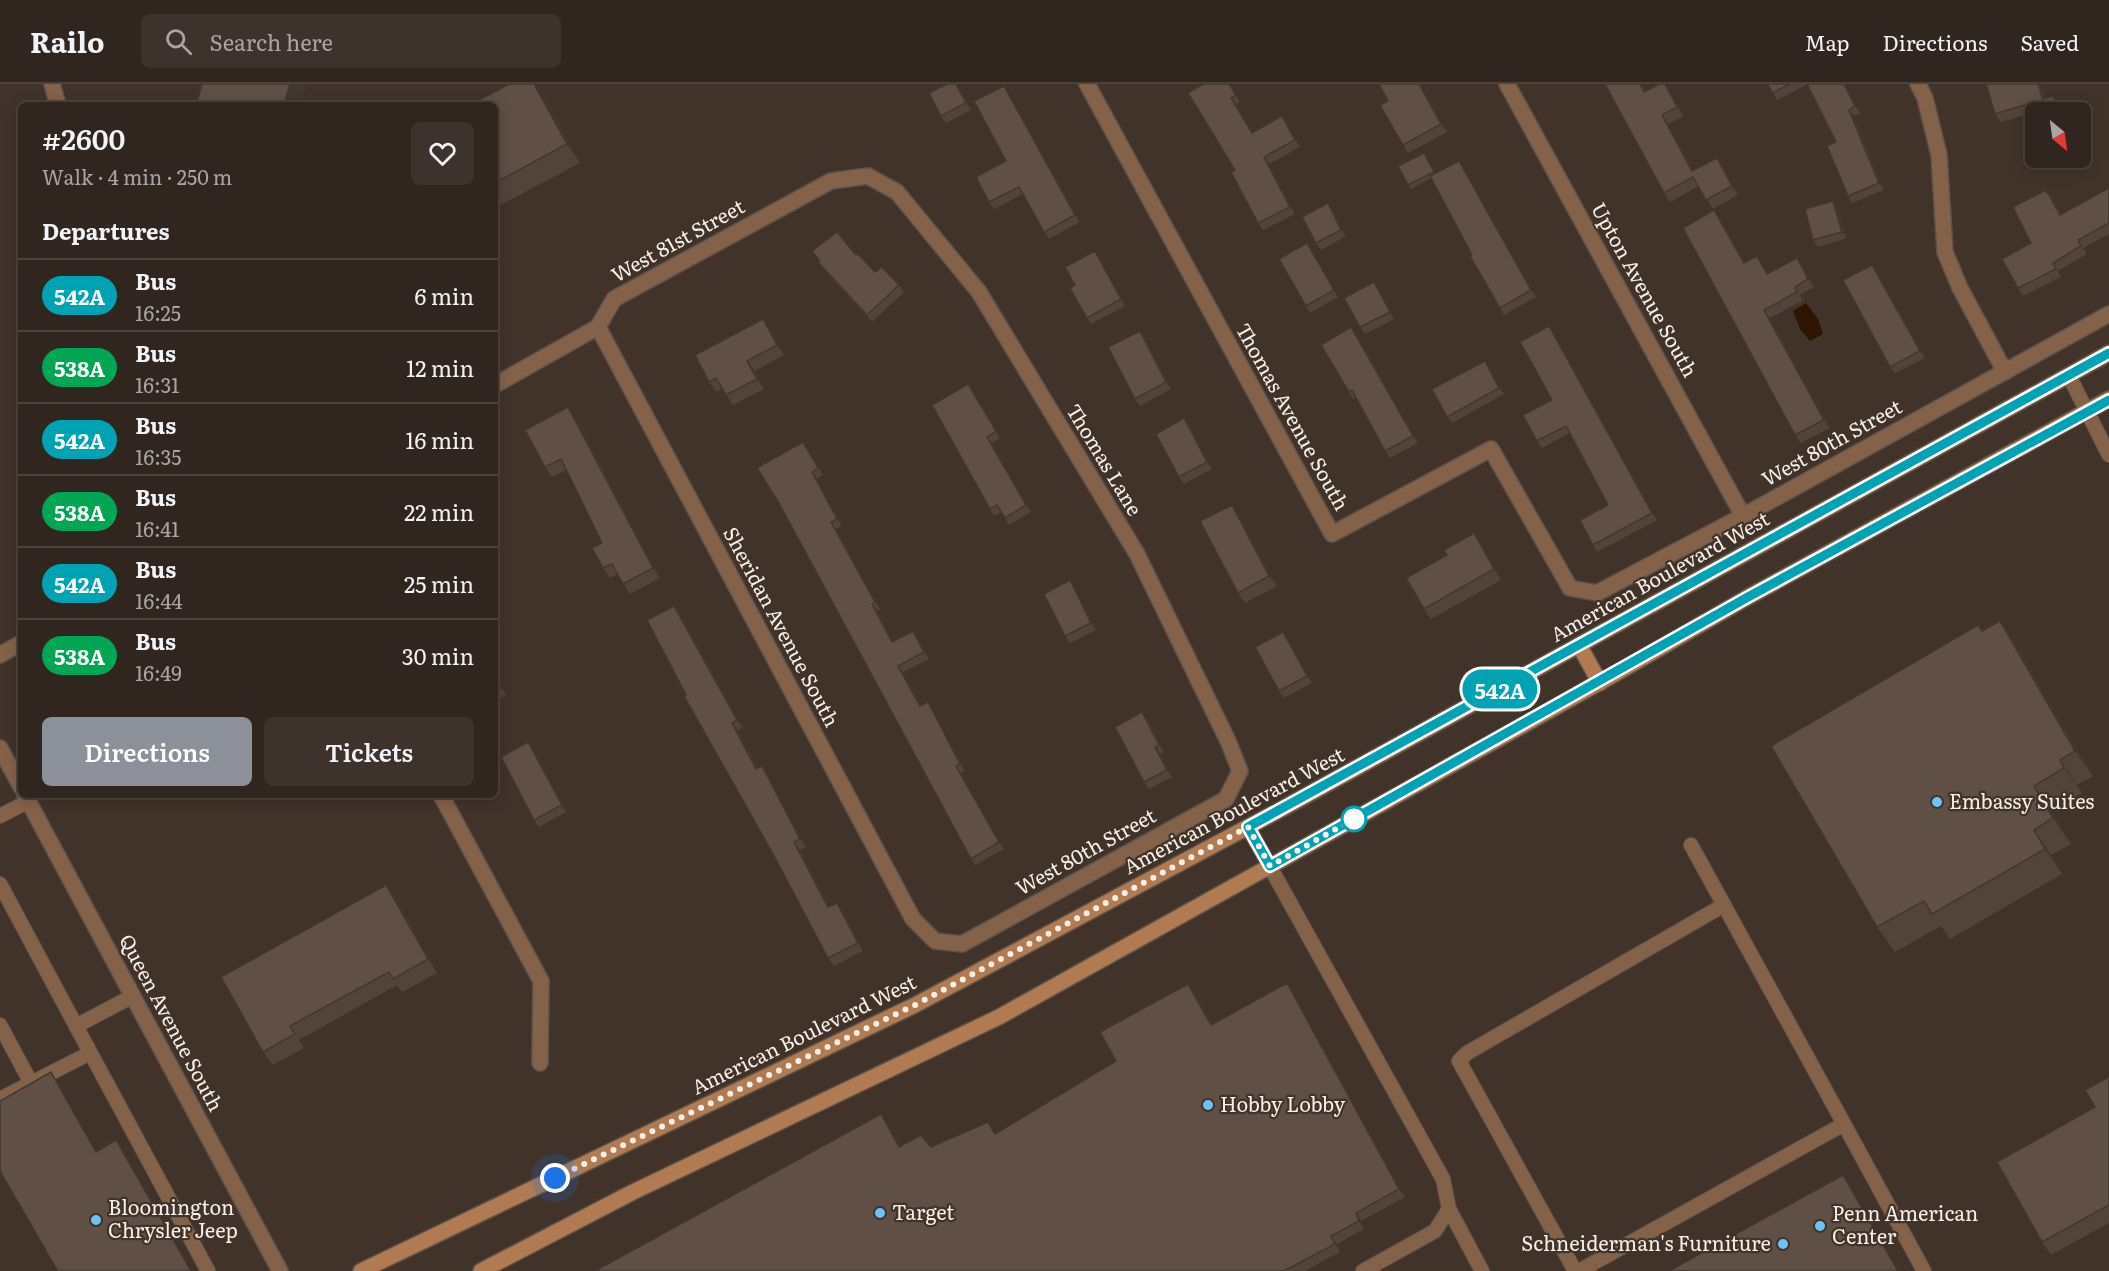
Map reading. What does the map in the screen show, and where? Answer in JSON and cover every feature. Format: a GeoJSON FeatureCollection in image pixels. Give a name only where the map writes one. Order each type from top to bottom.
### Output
{"type":"FeatureCollection","features":[{"type":"Feature","properties":{"kind":"main road","name":"American Boulevard West"},"geometry":{"type":"LineString","coordinates":[[361,1271],[915,1005],[1248,827],[2109,354]]}},
{"type":"Feature","properties":{"kind":"main road"},"geometry":{"type":"LineString","coordinates":[[481,1271],[633,1192],[999,1017],[1600,683],[1748,597],[2109,399]]}},
{"type":"Feature","properties":{"kind":"main road"},"geometry":{"type":"LineString","coordinates":[[1579,645],[1600,683]]}},
{"type":"Feature","properties":{"kind":"street"},"geometry":{"type":"LineString","coordinates":[[52,84],[57,102]]}},
{"type":"Feature","properties":{"kind":"street","name":"Thomas Avenue South"},"geometry":{"type":"LineString","coordinates":[[1088,84],[1332,534],[1491,449],[1570,588]]}},
{"type":"Feature","properties":{"kind":"street","name":"Upton Avenue South"},"geometry":{"type":"LineString","coordinates":[[1508,84],[1743,516]]}},
{"type":"Feature","properties":{"kind":"street"},"geometry":{"type":"LineString","coordinates":[[1918,84],[1925,98],[1939,155],[1945,252],[1960,288],[2004,372]]}},
{"type":"Feature","properties":{"kind":"street","name":"West 81st Street"},"geometry":{"type":"LineString","coordinates":[[598,327],[614,299],[831,181],[868,176],[897,192]]}},
{"type":"Feature","properties":{"kind":"street","name":"Thomas Lane"},"geometry":{"type":"LineString","coordinates":[[897,192],[979,292],[1137,554],[1228,741],[1240,771]]}},
{"type":"Feature","properties":{"kind":"street","name":"West 80th Street"},"geometry":{"type":"LineString","coordinates":[[1570,588],[1597,593],[1743,516],[2109,314]]}},
{"type":"Feature","properties":{"kind":"street"},"geometry":{"type":"LineString","coordinates":[[498,383],[598,327]]}},
{"type":"Feature","properties":{"kind":"street","name":"Sheridan Avenue South"},"geometry":{"type":"LineString","coordinates":[[598,327],[913,919],[935,941]]}},
{"type":"Feature","properties":{"kind":"street"},"geometry":{"type":"LineString","coordinates":[[0,655],[18,646]]}},
{"type":"Feature","properties":{"kind":"street"},"geometry":{"type":"LineString","coordinates":[[0,748],[18,781]]}},
{"type":"Feature","properties":{"kind":"street","name":"West 80th Street"},"geometry":{"type":"LineString","coordinates":[[935,941],[962,944],[1226,799],[1240,771]]}},
{"type":"Feature","properties":{"kind":"street","name":"Queen Avenue South"},"geometry":{"type":"LineString","coordinates":[[27,798],[280,1271]]}},
{"type":"Feature","properties":{"kind":"street"},"geometry":{"type":"LineString","coordinates":[[443,798],[541,981],[540,1063]]}},
{"type":"Feature","properties":{"kind":"lane"},"geometry":{"type":"LineString","coordinates":[[2069,376],[2109,455]]}},
{"type":"Feature","properties":{"kind":"lane"},"geometry":{"type":"LineString","coordinates":[[0,816],[27,798]]}},
{"type":"Feature","properties":{"kind":"lane"},"geometry":{"type":"LineString","coordinates":[[1248,827],[1443,1179],[1449,1209],[1482,1271]]}},
{"type":"Feature","properties":{"kind":"lane"},"geometry":{"type":"LineString","coordinates":[[1691,845],[1924,1271]]}},
{"type":"Feature","properties":{"kind":"lane"},"geometry":{"type":"LineString","coordinates":[[0,884],[208,1271]]}},
{"type":"Feature","properties":{"kind":"lane"},"geometry":{"type":"LineString","coordinates":[[1725,905],[1467,1053],[1460,1061],[1577,1271],[1844,1124]]}},
{"type":"Feature","properties":{"kind":"lane"},"geometry":{"type":"LineString","coordinates":[[76,1026],[133,996]]}},
{"type":"Feature","properties":{"kind":"lane"},"geometry":{"type":"LineString","coordinates":[[0,1025],[31,1083]]}},
{"type":"Feature","properties":{"kind":"lane"},"geometry":{"type":"LineString","coordinates":[[0,1099],[90,1053]]}},
{"type":"Feature","properties":{"kind":"lane"},"geometry":{"type":"LineString","coordinates":[[1363,1271],[1435,1231],[1449,1209]]}},
{"type":"Feature","properties":{"kind":"shaded area"},"geometry":{"type":"Polygon","coordinates":[[[1806,303],[1818,319],[1823,334],[1810,341],[1800,329],[1793,311],[1806,303]]]}},
{"type":"Feature","properties":{"kind":"building"},"geometry":{"type":"Polygon","coordinates":[[[202,84],[290,84],[285,102],[197,102],[202,84]]]}},
{"type":"Feature","properties":{"kind":"building"},"geometry":{"type":"Polygon","coordinates":[[[509,84],[534,84],[567,144],[498,181],[498,102],[476,102],[509,84]]]}},
{"type":"Feature","properties":{"kind":"building"},"geometry":{"type":"Polygon","coordinates":[[[947,84],[956,84],[966,103],[941,116],[929,93],[947,84]]]}},
{"type":"Feature","properties":{"kind":"building"},"geometry":{"type":"Polygon","coordinates":[[[1203,84],[1229,84],[1236,95],[1231,98],[1252,133],[1282,116],[1295,140],[1264,157],[1290,207],[1258,223],[1231,172],[1235,170],[1188,93],[1203,84]]]}},
{"type":"Feature","properties":{"kind":"building"},"geometry":{"type":"Polygon","coordinates":[[[1379,84],[1419,84],[1441,124],[1403,145],[1380,105],[1388,101],[1379,84]]]}},
{"type":"Feature","properties":{"kind":"building"},"geometry":{"type":"Polygon","coordinates":[[[1605,84],[1640,84],[1644,92],[1659,84],[1665,84],[1677,107],[1662,115],[1692,171],[1717,158],[1732,186],[1706,200],[1693,177],[1664,193],[1605,84]]]}},
{"type":"Feature","properties":{"kind":"building"},"geometry":{"type":"Polygon","coordinates":[[[1768,84],[1790,84],[1772,93],[1768,84]]]}},
{"type":"Feature","properties":{"kind":"building"},"geometry":{"type":"Polygon","coordinates":[[[1807,84],[1844,84],[1855,106],[1849,110],[1879,183],[1848,196],[1827,146],[1836,142],[1807,84]]]}},
{"type":"Feature","properties":{"kind":"building"},"geometry":{"type":"Polygon","coordinates":[[[1986,84],[2038,84],[2043,99],[2053,96],[2055,102],[2025,102],[2025,105],[1995,114],[1986,84]]]}},
{"type":"Feature","properties":{"kind":"building"},"geometry":{"type":"Polygon","coordinates":[[[1004,86],[1075,215],[1044,232],[1019,187],[989,202],[976,177],[1006,161],[974,101],[1004,86]]]}},
{"type":"Feature","properties":{"kind":"building"},"geometry":{"type":"Polygon","coordinates":[[[1424,153],[1434,172],[1408,185],[1398,166],[1424,153]]]}},
{"type":"Feature","properties":{"kind":"building"},"geometry":{"type":"Polygon","coordinates":[[[1459,161],[1531,290],[1500,308],[1470,256],[1472,255],[1430,176],[1459,161]]]}},
{"type":"Feature","properties":{"kind":"building"},"geometry":{"type":"Polygon","coordinates":[[[2109,188],[2109,223],[2078,240],[2081,246],[2053,263],[2056,269],[2018,288],[2002,259],[2031,243],[2013,207],[2046,190],[2060,215],[2109,188]]]}},
{"type":"Feature","properties":{"kind":"building"},"geometry":{"type":"Polygon","coordinates":[[[1833,201],[1842,232],[1813,240],[1805,209],[1833,201]]]}},
{"type":"Feature","properties":{"kind":"building"},"geometry":{"type":"Polygon","coordinates":[[[1328,203],[1341,230],[1316,243],[1302,217],[1328,203]]]}},
{"type":"Feature","properties":{"kind":"building"},"geometry":{"type":"Polygon","coordinates":[[[1714,210],[1744,263],[1757,256],[1767,274],[1797,258],[1808,279],[1795,287],[1797,292],[1764,310],[1824,420],[1795,435],[1683,228],[1714,210]]]}},
{"type":"Feature","properties":{"kind":"building"},"geometry":{"type":"Polygon","coordinates":[[[837,232],[856,255],[858,254],[875,272],[882,267],[899,285],[867,315],[818,262],[820,261],[812,251],[837,232]]]}},
{"type":"Feature","properties":{"kind":"building"},"geometry":{"type":"Polygon","coordinates":[[[1307,243],[1334,290],[1306,306],[1279,259],[1307,243]]]}},
{"type":"Feature","properties":{"kind":"building"},"geometry":{"type":"Polygon","coordinates":[[[1095,251],[1121,299],[1087,318],[1070,288],[1075,285],[1065,267],[1095,251]]]}},
{"type":"Feature","properties":{"kind":"building"},"geometry":{"type":"Polygon","coordinates":[[[1872,265],[1920,351],[1890,367],[1843,280],[1872,265]]]}},
{"type":"Feature","properties":{"kind":"building"},"geometry":{"type":"Polygon","coordinates":[[[1374,282],[1390,312],[1360,327],[1344,298],[1374,282]]]}},
{"type":"Feature","properties":{"kind":"building"},"geometry":{"type":"Polygon","coordinates":[[[763,319],[777,345],[747,361],[757,379],[726,395],[716,378],[709,382],[695,355],[763,319]]]}},
{"type":"Feature","properties":{"kind":"building"},"geometry":{"type":"Polygon","coordinates":[[[1549,326],[1652,513],[1593,545],[1580,520],[1608,505],[1566,426],[1537,441],[1523,415],[1552,400],[1520,342],[1549,326]]]}},
{"type":"Feature","properties":{"kind":"building"},"geometry":{"type":"Polygon","coordinates":[[[1351,327],[1413,436],[1385,451],[1352,390],[1349,392],[1321,345],[1351,327]]]}},
{"type":"Feature","properties":{"kind":"building"},"geometry":{"type":"Polygon","coordinates":[[[1140,331],[1166,382],[1135,399],[1108,347],[1140,331]]]}},
{"type":"Feature","properties":{"kind":"building"},"geometry":{"type":"Polygon","coordinates":[[[1485,361],[1499,388],[1447,417],[1432,389],[1485,361]]]}},
{"type":"Feature","properties":{"kind":"building"},"geometry":{"type":"Polygon","coordinates":[[[968,384],[996,431],[987,437],[1026,505],[1005,518],[997,505],[990,509],[932,405],[968,384]]]}},
{"type":"Feature","properties":{"kind":"building"},"geometry":{"type":"Polygon","coordinates":[[[568,407],[653,568],[623,584],[612,564],[603,568],[592,548],[602,543],[561,459],[545,467],[525,430],[568,407]]]}},
{"type":"Feature","properties":{"kind":"building"},"geometry":{"type":"Polygon","coordinates":[[[1184,418],[1207,462],[1179,477],[1156,434],[1184,418]]]}},
{"type":"Feature","properties":{"kind":"building"},"geometry":{"type":"Polygon","coordinates":[[[803,442],[818,468],[812,472],[837,519],[831,522],[875,602],[872,604],[892,642],[913,631],[924,652],[898,666],[920,706],[928,702],[960,764],[956,766],[999,842],[971,859],[780,505],[757,468],[803,442]]]}},
{"type":"Feature","properties":{"kind":"building"},"geometry":{"type":"Polygon","coordinates":[[[1232,505],[1269,576],[1238,593],[1200,521],[1232,505]]]}},
{"type":"Feature","properties":{"kind":"building"},"geometry":{"type":"Polygon","coordinates":[[[1474,533],[1494,569],[1424,609],[1406,578],[1447,555],[1444,550],[1474,533]]]}},
{"type":"Feature","properties":{"kind":"building"},"geometry":{"type":"Polygon","coordinates":[[[1070,580],[1091,623],[1065,636],[1044,594],[1070,580]]]}},
{"type":"Feature","properties":{"kind":"building"},"geometry":{"type":"Polygon","coordinates":[[[674,606],[737,720],[732,723],[756,769],[762,766],[800,839],[794,842],[828,907],[837,903],[858,943],[828,958],[773,854],[684,696],[686,695],[647,620],[674,606]]]}},
{"type":"Feature","properties":{"kind":"building","name":"Embassy Suites"},"geometry":{"type":"Polygon","coordinates":[[[2000,621],[2075,751],[2060,760],[2064,768],[2034,786],[2053,818],[2034,830],[2045,849],[1932,914],[1924,901],[1877,927],[1771,746],[1978,625],[1982,631],[2000,621]]]}},
{"type":"Feature","properties":{"kind":"building"},"geometry":{"type":"Polygon","coordinates":[[[1283,632],[1307,676],[1279,691],[1255,647],[1283,632]]]}},
{"type":"Feature","properties":{"kind":"building"},"geometry":{"type":"Polygon","coordinates":[[[1142,712],[1159,745],[1155,747],[1167,770],[1144,782],[1115,727],[1142,712]]]}},
{"type":"Feature","properties":{"kind":"building"},"geometry":{"type":"Polygon","coordinates":[[[528,742],[562,805],[534,820],[501,757],[528,742]]]}},
{"type":"Feature","properties":{"kind":"building"},"geometry":{"type":"Polygon","coordinates":[[[386,885],[428,959],[393,979],[389,972],[290,1026],[295,1034],[263,1052],[221,977],[386,885]]]}},
{"type":"Feature","properties":{"kind":"building","name":"Hobby Lobby"},"geometry":{"type":"Polygon","coordinates":[[[1287,983],[1399,1189],[1356,1213],[1359,1221],[1331,1236],[1335,1244],[1284,1271],[595,1271],[881,1114],[899,1147],[921,1135],[931,1147],[988,1122],[995,1134],[1116,1061],[1100,1032],[1188,984],[1211,1025],[1287,983]]]}},
{"type":"Feature","properties":{"kind":"building","name":"Bloomington Chrysler Jeep"},"geometry":{"type":"Polygon","coordinates":[[[51,1072],[96,1152],[116,1140],[191,1271],[55,1271],[57,1270],[0,1171],[0,1101],[51,1072]]]}},
{"type":"Feature","properties":{"kind":"building"},"geometry":{"type":"Polygon","coordinates":[[[2109,1077],[2109,1205],[2042,1242],[1997,1162],[2095,1107],[2085,1090],[2109,1077]]]}},
{"type":"Feature","properties":{"kind":"building","name":"Penn American Center"},"geometry":{"type":"Polygon","coordinates":[[[1843,1175],[1898,1271],[1669,1271],[1843,1175]]]}},
{"type":"Feature","properties":{"kind":"bus line","name":"542A"},"geometry":{"type":"LineString","coordinates":[[2109,353],[1248,827],[1270,866],[1615,674],[1748,597],[2109,400]]}},
{"type":"Feature","properties":{"kind":"place","name":"Embassy Suites"},"geometry":{"type":"Point","coordinates":[1937,802]}},
{"type":"Feature","properties":{"kind":"place","name":"Hobby Lobby"},"geometry":{"type":"Point","coordinates":[1208,1105]}},
{"type":"Feature","properties":{"kind":"place","name":"Target"},"geometry":{"type":"Point","coordinates":[880,1213]}},
{"type":"Feature","properties":{"kind":"place","name":"Bloomington Chrysler Jeep"},"geometry":{"type":"Point","coordinates":[96,1220]}},
{"type":"Feature","properties":{"kind":"place","name":"Penn American Center"},"geometry":{"type":"Point","coordinates":[1820,1226]}},
{"type":"Feature","properties":{"kind":"place","name":"Schneiderman's Furniture"},"geometry":{"type":"Point","coordinates":[1783,1244]}},
{"type":"Feature","properties":{"kind":"route"},"geometry":{"type":"LineString","coordinates":[[555,1178],[915,1005],[1248,827],[1270,866],[1354,819]]}}]}
